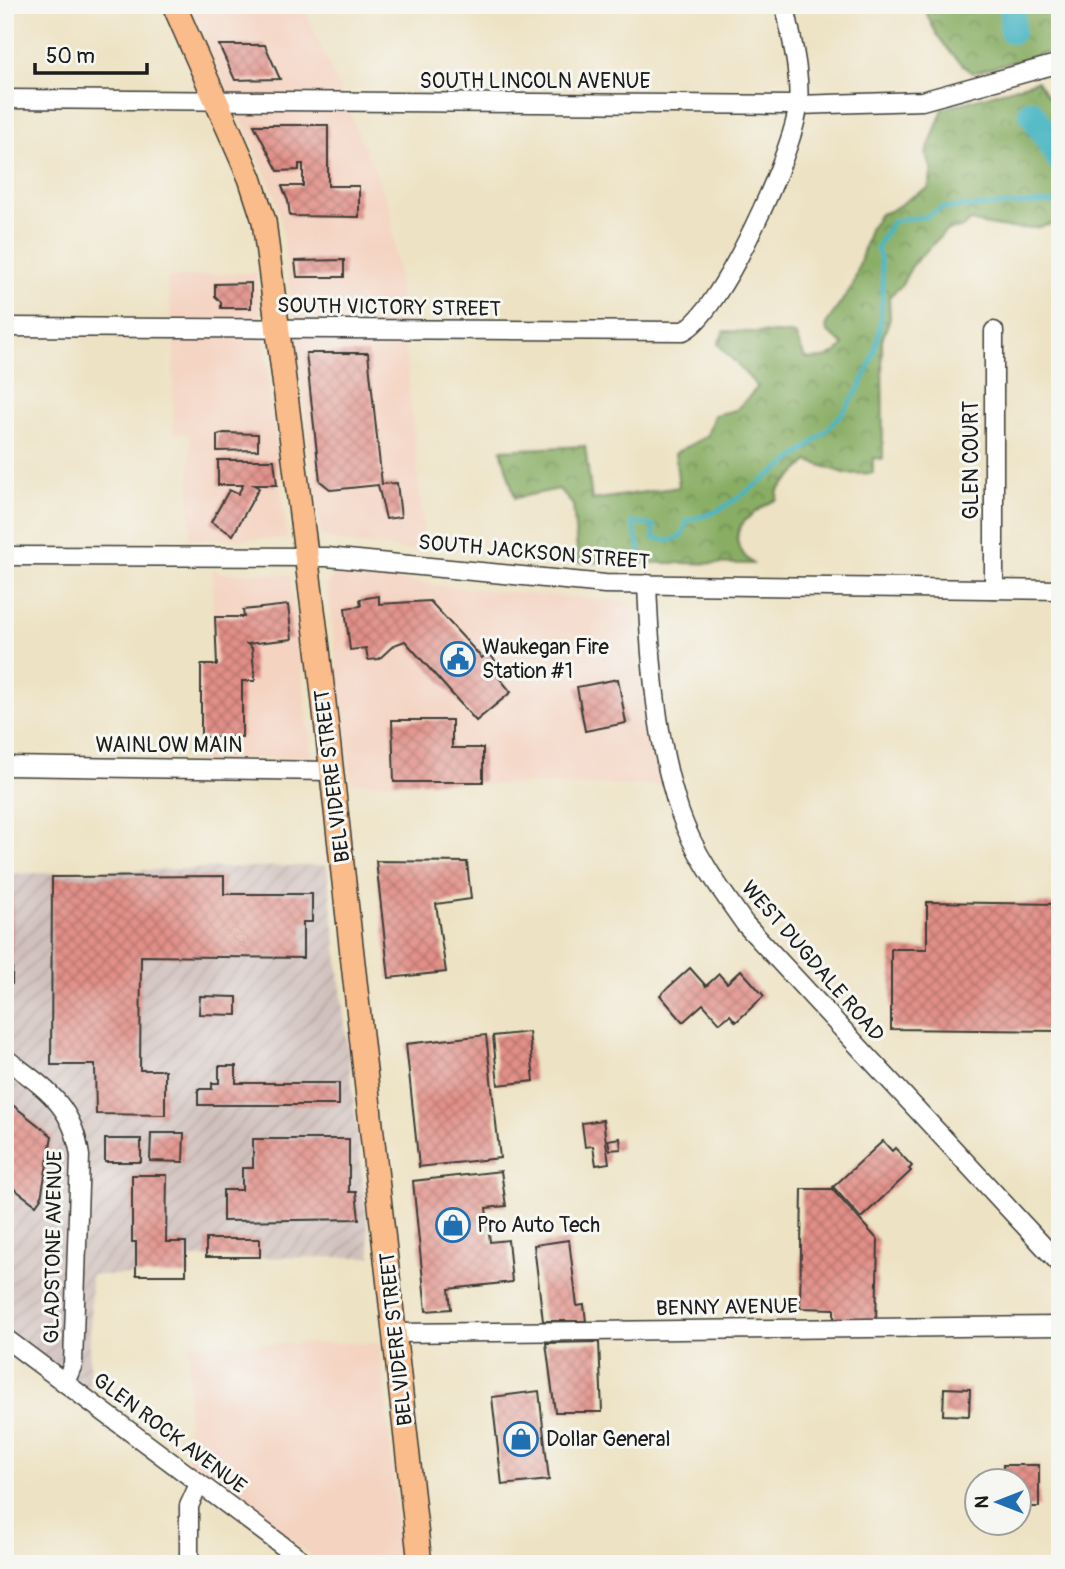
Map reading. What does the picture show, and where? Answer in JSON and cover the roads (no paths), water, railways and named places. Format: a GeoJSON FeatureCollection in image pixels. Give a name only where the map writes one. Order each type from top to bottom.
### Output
{"type":"FeatureCollection","features":[{"type":"Feature","properties":{"kind":"main road","name":"BELVIDERE STREET"},"geometry":{"type":"LineString","coordinates":[[174,5],[259,200],[270,256],[307,557],[420,1564]]}},
{"type":"Feature","properties":{"kind":"street","name":"SOUTH VICTORY STREET"},"geometry":{"type":"LineString","coordinates":[[5,327],[683,331],[692,327],[712,304],[791,140],[798,105],[797,75],[785,5]]}},
{"type":"Feature","properties":{"kind":"street","name":"SOUTH LINCOLN AVENUE"},"geometry":{"type":"LineString","coordinates":[[5,99],[798,105],[922,101],[1060,63]]}},
{"type":"Feature","properties":{"kind":"street","name":"GLEN COURT"},"geometry":{"type":"LineString","coordinates":[[994,331],[994,589]]}},
{"type":"Feature","properties":{"kind":"street","name":"SOUTH JACKSON STREET"},"geometry":{"type":"LineString","coordinates":[[5,555],[307,557],[577,582],[1060,590]]}},
{"type":"Feature","properties":{"kind":"street","name":"WEST DUGDALE ROAD"},"geometry":{"type":"LineString","coordinates":[[647,584],[656,688],[670,776],[681,815],[712,878],[745,924],[833,1022],[1060,1264]]}},
{"type":"Feature","properties":{"kind":"street","name":"WAINLOW MAIN"},"geometry":{"type":"LineString","coordinates":[[5,766],[331,771]]}},
{"type":"Feature","properties":{"kind":"street","name":"GLADSTONE AVENUE"},"geometry":{"type":"LineString","coordinates":[[5,1058],[66,1109],[77,1130],[80,1156],[73,1364],[65,1383]]}},
{"type":"Feature","properties":{"kind":"street","name":"BENNY AVENUE"},"geometry":{"type":"LineString","coordinates":[[395,1333],[1060,1326]]}},
{"type":"Feature","properties":{"kind":"street","name":"GLEN ROCK AVENUE"},"geometry":{"type":"LineString","coordinates":[[5,1338],[307,1564]]}},
{"type":"Feature","properties":{"kind":"street"},"geometry":{"type":"LineString","coordinates":[[189,1564],[189,1506],[199,1484]]}},
{"type":"Feature","properties":{"kind":"waterway"},"geometry":{"type":"LineString","coordinates":[[1012,31],[1013,5]]}},
{"type":"Feature","properties":{"kind":"waterway"},"geometry":{"type":"LineString","coordinates":[[1031,112],[1060,160]]}},
{"type":"Feature","properties":{"kind":"waterway"},"geometry":{"type":"LineString","coordinates":[[643,561],[632,522],[654,526],[653,538],[669,541],[682,536],[687,521],[723,507],[790,461],[813,443],[849,404],[873,358],[882,299],[877,247],[891,223],[925,217],[941,208],[1060,202]]}},
{"type":"Feature","properties":{"kind":"place","name":"Waukegan Fire Station #1"},"geometry":{"type":"Point","coordinates":[458,659]}},
{"type":"Feature","properties":{"kind":"place","name":"Pro Auto Tech"},"geometry":{"type":"Point","coordinates":[453,1225]}},
{"type":"Feature","properties":{"kind":"place","name":"Dollar General"},"geometry":{"type":"Point","coordinates":[521,1439]}}]}
